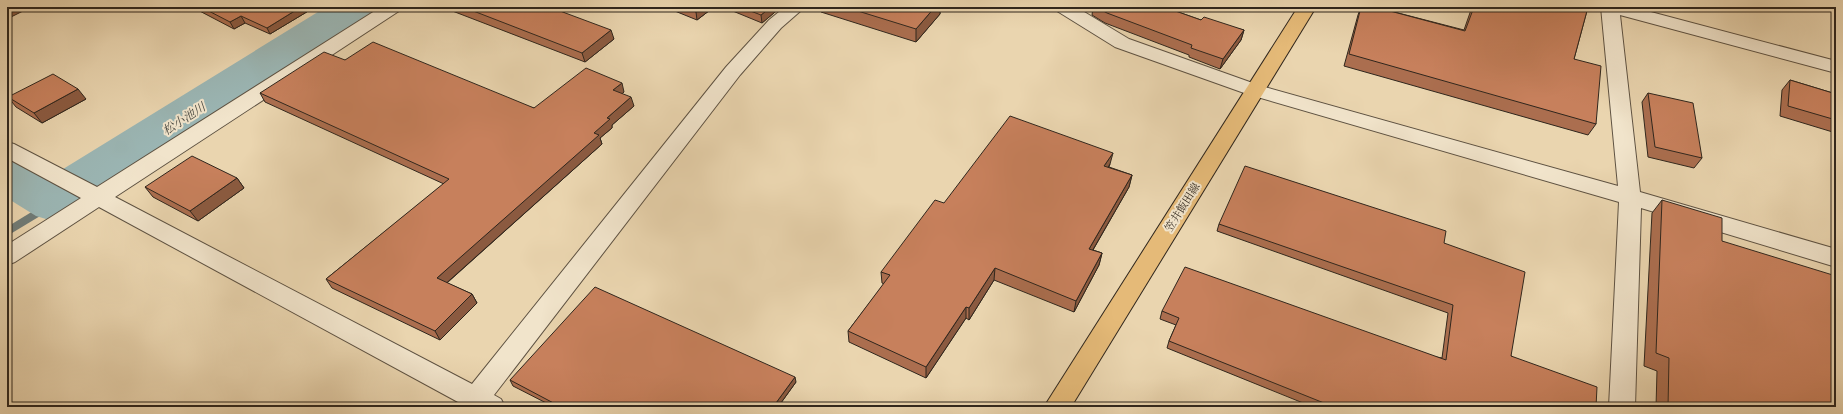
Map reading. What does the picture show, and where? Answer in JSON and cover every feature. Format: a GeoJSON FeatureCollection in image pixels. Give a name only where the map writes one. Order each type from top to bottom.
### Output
{"type":"FeatureCollection","features":[{"type":"Feature","properties":{"kind":"main road","name":"笠井飯田線"},"geometry":{"type":"LineString","coordinates":[[1057,407],[1307,7]]}},
{"type":"Feature","properties":{"kind":"street"},"geometry":{"type":"LineString","coordinates":[[7,256],[96,197],[393,7]]}},
{"type":"Feature","properties":{"kind":"street"},"geometry":{"type":"LineString","coordinates":[[7,149],[479,404],[733,71],[775,24],[796,7]]}},
{"type":"Feature","properties":{"kind":"street"},"geometry":{"type":"LineString","coordinates":[[1063,7],[1122,43],[1254,90],[1630,196],[1836,258]]}},
{"type":"Feature","properties":{"kind":"street"},"geometry":{"type":"LineString","coordinates":[[1622,407],[1630,196],[1610,7],[1836,67]]}},
{"type":"Feature","properties":{"kind":"building"},"geometry":{"type":"Polygon","coordinates":[[[201,7],[301,7],[267,28],[241,16],[230,22],[201,7]]]}},
{"type":"Feature","properties":{"kind":"building"},"geometry":{"type":"Polygon","coordinates":[[[463,7],[559,7],[563,9],[560,11],[611,30],[582,53],[463,7]]]}},
{"type":"Feature","properties":{"kind":"building"},"geometry":{"type":"Polygon","coordinates":[[[682,7],[703,7],[696,12],[682,7]]]}},
{"type":"Feature","properties":{"kind":"building"},"geometry":{"type":"Polygon","coordinates":[[[740,7],[771,7],[761,15],[740,7]]]}},
{"type":"Feature","properties":{"kind":"building"},"geometry":{"type":"Polygon","coordinates":[[[845,7],[935,7],[916,29],[845,7]]]}},
{"type":"Feature","properties":{"kind":"building"},"geometry":{"type":"Polygon","coordinates":[[[1096,7],[1164,7],[1201,20],[1204,17],[1244,30],[1223,59],[1191,48],[1192,45],[1107,13],[1096,7]]]}},
{"type":"Feature","properties":{"kind":"building"},"geometry":{"type":"Polygon","coordinates":[[[1361,7],[1375,7],[1465,31],[1474,7],[1588,7],[1574,59],[1601,66],[1596,124],[1349,54],[1361,7]]]}},
{"type":"Feature","properties":{"kind":"building"},"geometry":{"type":"Polygon","coordinates":[[[373,42],[534,108],[586,68],[622,83],[613,90],[631,97],[607,118],[610,119],[594,133],[599,135],[437,278],[472,294],[435,331],[326,279],[449,179],[260,93],[324,52],[345,60],[373,42]]]}},
{"type":"Feature","properties":{"kind":"building"},"geometry":{"type":"Polygon","coordinates":[[[53,74],[78,89],[34,113],[8,97],[53,74]]]}},
{"type":"Feature","properties":{"kind":"building"},"geometry":{"type":"Polygon","coordinates":[[[1790,80],[1836,94],[1836,120],[1788,106],[1790,80]]]}},
{"type":"Feature","properties":{"kind":"building"},"geometry":{"type":"Polygon","coordinates":[[[1648,93],[1693,103],[1702,158],[1655,147],[1648,93]]]}},
{"type":"Feature","properties":{"kind":"building"},"geometry":{"type":"Polygon","coordinates":[[[1010,116],[1113,153],[1104,166],[1132,175],[1089,249],[1102,253],[1076,301],[995,268],[969,308],[966,307],[926,367],[848,331],[890,275],[881,272],[935,200],[944,203],[1010,116]]]}},
{"type":"Feature","properties":{"kind":"building"},"geometry":{"type":"Polygon","coordinates":[[[192,156],[237,178],[190,211],[145,187],[192,156]]]}},
{"type":"Feature","properties":{"kind":"building"},"geometry":{"type":"Polygon","coordinates":[[[1245,166],[1446,231],[1444,243],[1525,272],[1511,356],[1597,387],[1596,407],[1334,407],[1169,341],[1179,318],[1162,311],[1185,267],[1446,360],[1453,305],[1219,224],[1245,166]]]}},
{"type":"Feature","properties":{"kind":"building"},"geometry":{"type":"Polygon","coordinates":[[[1662,200],[1722,218],[1722,241],[1836,276],[1836,407],[1668,407],[1669,358],[1656,353],[1662,200]]]}},
{"type":"Feature","properties":{"kind":"building"},"geometry":{"type":"Polygon","coordinates":[[[595,287],[795,377],[773,407],[561,407],[510,380],[595,287]]]}},
{"type":"Feature","properties":{"kind":"waterway","name":"松小池川"},"geometry":{"type":"LineString","coordinates":[[7,172],[56,201],[359,7]]}},
{"type":"Feature","properties":{"kind":"waterway"},"geometry":{"type":"LineString","coordinates":[[7,232],[56,201]]}}]}
